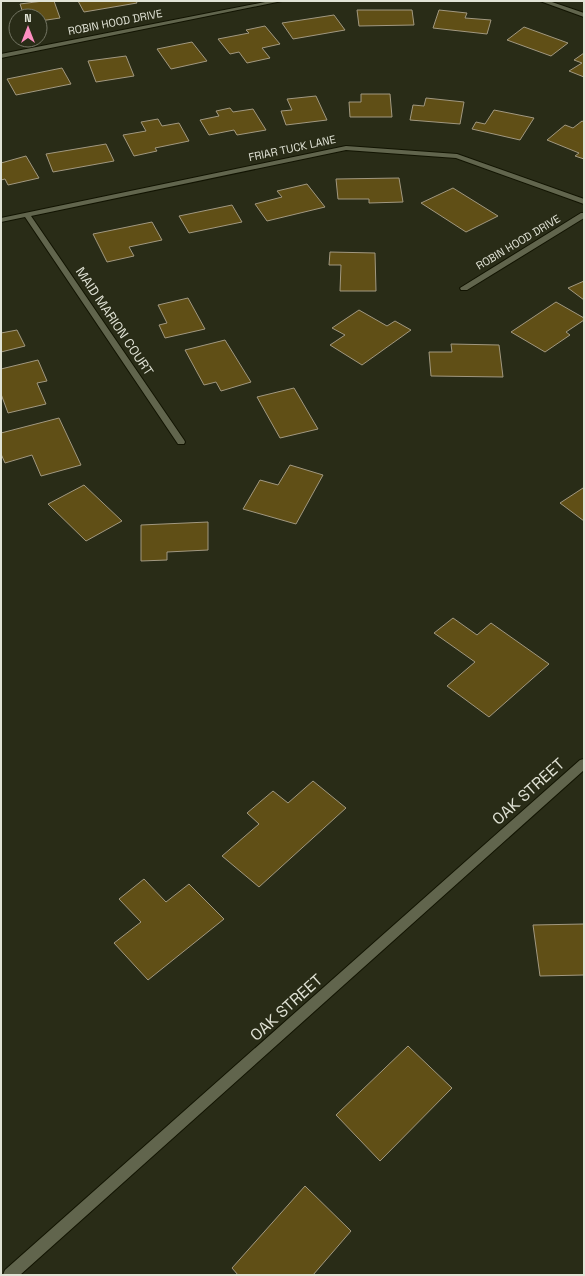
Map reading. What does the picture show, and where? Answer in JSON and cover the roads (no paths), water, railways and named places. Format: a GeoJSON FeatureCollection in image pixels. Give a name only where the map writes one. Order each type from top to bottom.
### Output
{"type":"FeatureCollection","features":[{"type":"Feature","properties":{"kind":"street","name":"ROBIN HOOD DRIVE"},"geometry":{"type":"LineString","coordinates":[[1,56],[279,1]]}},
{"type":"Feature","properties":{"kind":"street"},"geometry":{"type":"LineString","coordinates":[[543,1],[584,15]]}},
{"type":"Feature","properties":{"kind":"street","name":"FRIAR TUCK LANE"},"geometry":{"type":"LineString","coordinates":[[1,220],[346,148],[457,156],[584,202]]}},
{"type":"Feature","properties":{"kind":"street","name":"MAID MARION COURT"},"geometry":{"type":"LineString","coordinates":[[26,214],[181,442]]}},
{"type":"Feature","properties":{"kind":"street","name":"ROBIN HOOD DRIVE"},"geometry":{"type":"LineString","coordinates":[[464,288],[584,215]]}},
{"type":"Feature","properties":{"kind":"street","name":"OAK STREET"},"geometry":{"type":"LineString","coordinates":[[10,1275],[584,764]]}}]}
